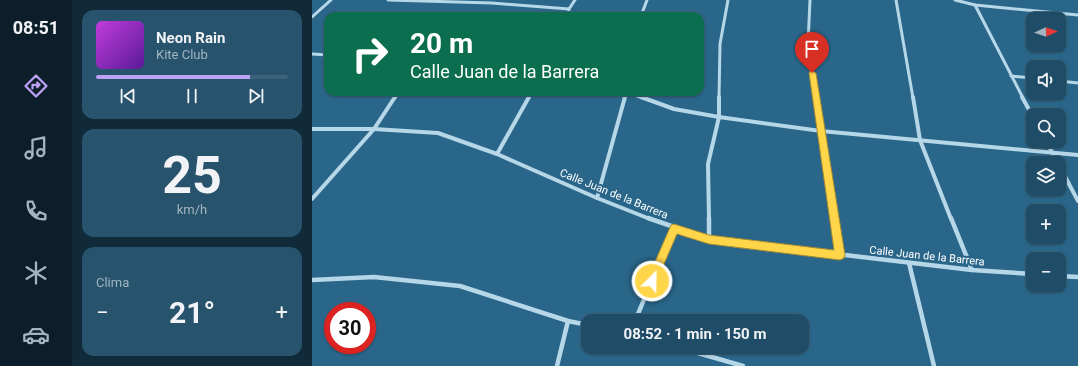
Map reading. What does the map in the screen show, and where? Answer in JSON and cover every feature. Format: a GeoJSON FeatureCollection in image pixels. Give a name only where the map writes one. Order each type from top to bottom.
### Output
{"type":"FeatureCollection","features":[{"type":"Feature","properties":{"kind":"street"},"geometry":{"type":"LineString","coordinates":[[312,18],[331,0]]}},
{"type":"Feature","properties":{"kind":"street"},"geometry":{"type":"LineString","coordinates":[[388,0],[494,1],[569,9]]}},
{"type":"Feature","properties":{"kind":"street"},"geometry":{"type":"LineString","coordinates":[[569,12],[574,0]]}},
{"type":"Feature","properties":{"kind":"street"},"geometry":{"type":"LineString","coordinates":[[642,12],[647,0]]}},
{"type":"Feature","properties":{"kind":"street"},"geometry":{"type":"LineString","coordinates":[[709,239],[708,164],[719,117],[720,44],[728,0]]}},
{"type":"Feature","properties":{"kind":"street"},"geometry":{"type":"LineString","coordinates":[[810,0],[808,44],[840,255]]}},
{"type":"Feature","properties":{"kind":"street"},"geometry":{"type":"LineString","coordinates":[[896,0],[920,140],[972,270]]}},
{"type":"Feature","properties":{"kind":"street"},"geometry":{"type":"LineString","coordinates":[[955,0],[975,5],[1078,15]]}},
{"type":"Feature","properties":{"kind":"street"},"geometry":{"type":"LineString","coordinates":[[975,5],[1028,108]]}},
{"type":"Feature","properties":{"kind":"street"},"geometry":{"type":"LineString","coordinates":[[312,54],[324,55]]}},
{"type":"Feature","properties":{"kind":"street"},"geometry":{"type":"LineString","coordinates":[[1011,76],[1026,77]]}},
{"type":"Feature","properties":{"kind":"street"},"geometry":{"type":"LineString","coordinates":[[1066,82],[1078,83]]}},
{"type":"Feature","properties":{"kind":"street"},"geometry":{"type":"LineString","coordinates":[[312,199],[374,129],[396,96]]}},
{"type":"Feature","properties":{"kind":"street"},"geometry":{"type":"LineString","coordinates":[[498,154],[530,96]]}},
{"type":"Feature","properties":{"kind":"street"},"geometry":{"type":"LineString","coordinates":[[597,198],[625,96]]}},
{"type":"Feature","properties":{"kind":"street"},"geometry":{"type":"LineString","coordinates":[[637,96],[674,109],[719,117],[821,131],[1078,155]]}},
{"type":"Feature","properties":{"kind":"street","name":"Calle Juan de la Barrera"},"geometry":{"type":"LineString","coordinates":[[312,129],[374,129],[438,133],[498,154],[597,198],[674,228],[709,239],[972,270],[1026,274]]}},
{"type":"Feature","properties":{"kind":"street"},"geometry":{"type":"LineString","coordinates":[[1050,148],[1055,156]]}},
{"type":"Feature","properties":{"kind":"street"},"geometry":{"type":"LineString","coordinates":[[1066,178],[1078,201]]}},
{"type":"Feature","properties":{"kind":"street"},"geometry":{"type":"LineString","coordinates":[[638,314],[674,228]]}},
{"type":"Feature","properties":{"kind":"street"},"geometry":{"type":"LineString","coordinates":[[909,263],[934,366]]}},
{"type":"Feature","properties":{"kind":"street"},"geometry":{"type":"LineString","coordinates":[[1066,276],[1078,277]]}},
{"type":"Feature","properties":{"kind":"street"},"geometry":{"type":"LineString","coordinates":[[312,280],[374,277],[460,286],[568,321],[581,324]]}},
{"type":"Feature","properties":{"kind":"street"},"geometry":{"type":"LineString","coordinates":[[557,366],[568,321]]}},
{"type":"Feature","properties":{"kind":"street"},"geometry":{"type":"LineString","coordinates":[[701,354],[743,366]]}},
{"type":"Feature","properties":{"kind":"route"},"geometry":{"type":"LineString","coordinates":[[652,281],[674,228],[709,239],[840,255],[812,73]]}}]}
